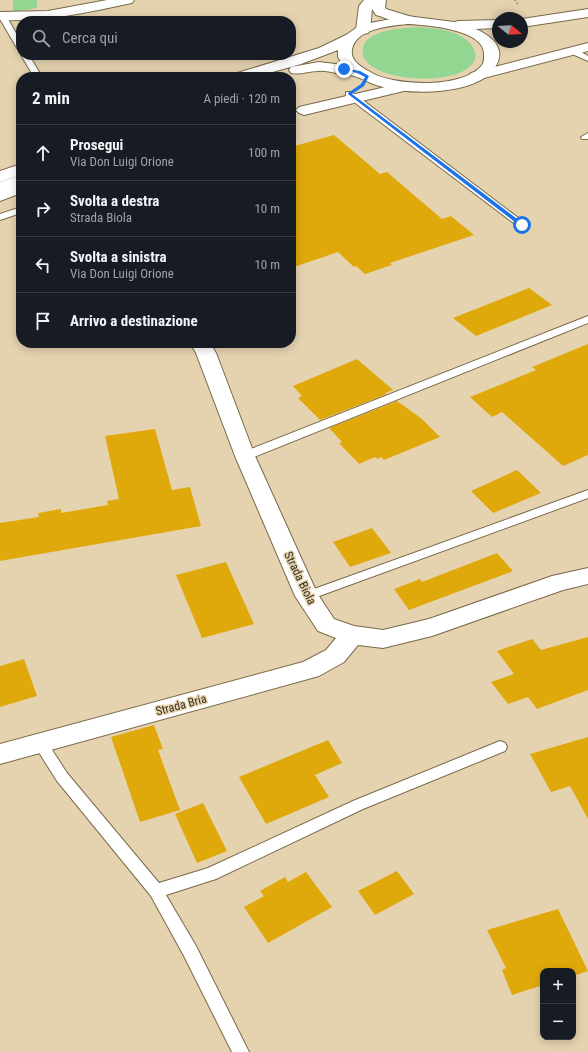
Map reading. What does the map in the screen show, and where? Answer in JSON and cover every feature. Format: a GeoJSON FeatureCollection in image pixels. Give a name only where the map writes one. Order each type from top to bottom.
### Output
{"type":"FeatureCollection","features":[{"type":"Feature","properties":{"kind":"main road"},"geometry":{"type":"LineString","coordinates":[[38,16],[127,0]]}},
{"type":"Feature","properties":{"kind":"main road"},"geometry":{"type":"LineString","coordinates":[[363,74],[349,64],[345,55],[345,46],[357,34],[366,6],[371,0]]}},
{"type":"Feature","properties":{"kind":"main road"},"geometry":{"type":"LineString","coordinates":[[379,0],[378,7],[381,12],[407,20]]}},
{"type":"Feature","properties":{"kind":"main road"},"geometry":{"type":"LineString","coordinates":[[528,23],[588,14]]}},
{"type":"Feature","properties":{"kind":"main road"},"geometry":{"type":"LineString","coordinates":[[1,16],[16,18]]}},
{"type":"Feature","properties":{"kind":"main road"},"geometry":{"type":"LineString","coordinates":[[256,72],[312,56],[332,48],[357,34],[384,23],[407,20],[431,21],[454,25],[469,30],[492,45]]}},
{"type":"Feature","properties":{"kind":"main road"},"geometry":{"type":"LineString","coordinates":[[454,25],[492,24]]}},
{"type":"Feature","properties":{"kind":"main road"},"geometry":{"type":"LineString","coordinates":[[476,76],[588,47]]}},
{"type":"Feature","properties":{"kind":"main road"},"geometry":{"type":"LineString","coordinates":[[291,72],[320,66],[363,74],[386,83],[430,87],[451,85],[470,79],[483,72],[491,63],[494,48]]}},
{"type":"Feature","properties":{"kind":"main road"},"geometry":{"type":"LineString","coordinates":[[498,48],[523,59],[544,58]]}},
{"type":"Feature","properties":{"kind":"main road"},"geometry":{"type":"LineString","coordinates":[[353,96],[363,85],[363,74]]}},
{"type":"Feature","properties":{"kind":"main road"},"geometry":{"type":"LineString","coordinates":[[297,112],[353,96],[407,86]]}},
{"type":"Feature","properties":{"kind":"main road"},"geometry":{"type":"LineString","coordinates":[[0,177],[16,171]]}},
{"type":"Feature","properties":{"kind":"main road"},"geometry":{"type":"LineString","coordinates":[[0,188],[16,182]]}},
{"type":"Feature","properties":{"kind":"main road"},"geometry":{"type":"LineString","coordinates":[[0,196],[16,189]]}},
{"type":"Feature","properties":{"kind":"main road","name":"Strada Biola"},"geometry":{"type":"LineString","coordinates":[[203,348],[245,456],[307,596],[326,625],[352,635],[383,639],[432,627],[560,582],[588,576]]}},
{"type":"Feature","properties":{"kind":"main road","name":"Strada Bria"},"geometry":{"type":"LineString","coordinates":[[0,754],[310,670],[335,656],[352,635]]}},
{"type":"Feature","properties":{"kind":"lane"},"geometry":{"type":"LineString","coordinates":[[1,16],[16,40]]}},
{"type":"Feature","properties":{"kind":"lane"},"geometry":{"type":"LineString","coordinates":[[573,50],[588,59]]}},
{"type":"Feature","properties":{"kind":"lane"},"geometry":{"type":"LineString","coordinates":[[28,60],[35,72]]}},
{"type":"Feature","properties":{"kind":"lane"},"geometry":{"type":"LineString","coordinates":[[353,96],[522,225]]}},
{"type":"Feature","properties":{"kind":"lane"},"geometry":{"type":"LineString","coordinates":[[0,217],[16,212]]}},
{"type":"Feature","properties":{"kind":"lane"},"geometry":{"type":"LineString","coordinates":[[245,456],[357,413],[588,320]]}},
{"type":"Feature","properties":{"kind":"lane"},"geometry":{"type":"LineString","coordinates":[[307,596],[588,494]]}},
{"type":"Feature","properties":{"kind":"lane"},"geometry":{"type":"LineString","coordinates":[[40,743],[62,777],[156,891],[190,951],[241,1052]]}},
{"type":"Feature","properties":{"kind":"lane"},"geometry":{"type":"LineString","coordinates":[[156,891],[211,874],[358,805],[500,747]]}},
{"type":"Feature","properties":{"kind":"green space"},"geometry":{"type":"Polygon","coordinates":[[[13,0],[37,0],[37,8],[13,12],[13,0]]]}},
{"type":"Feature","properties":{"kind":"green space"},"geometry":{"type":"Polygon","coordinates":[[[416,27],[432,28],[450,32],[466,39],[475,52],[473,63],[464,70],[452,75],[420,79],[389,74],[376,69],[367,62],[363,54],[363,48],[371,37],[385,31],[416,27]]]}},
{"type":"Feature","properties":{"kind":"building"},"geometry":{"type":"Polygon","coordinates":[[[334,135],[380,174],[387,172],[442,219],[451,216],[474,235],[390,263],[392,265],[365,274],[356,266],[354,267],[338,252],[296,266],[296,146],[334,135]]]}},
{"type":"Feature","properties":{"kind":"building"},"geometry":{"type":"Polygon","coordinates":[[[529,288],[552,305],[476,336],[453,318],[529,288]]]}},
{"type":"Feature","properties":{"kind":"building"},"geometry":{"type":"Polygon","coordinates":[[[588,344],[588,455],[563,466],[502,412],[492,417],[470,397],[536,370],[532,367],[588,344]]]}},
{"type":"Feature","properties":{"kind":"building"},"geometry":{"type":"Polygon","coordinates":[[[357,359],[393,390],[385,393],[387,394],[320,420],[298,398],[302,396],[293,386],[357,359]]]}},
{"type":"Feature","properties":{"kind":"building"},"geometry":{"type":"Polygon","coordinates":[[[397,401],[422,419],[440,437],[384,460],[381,457],[378,459],[375,457],[359,464],[339,443],[342,442],[329,428],[397,401]]]}},
{"type":"Feature","properties":{"kind":"building"},"geometry":{"type":"Polygon","coordinates":[[[155,429],[172,490],[190,487],[201,526],[0,561],[0,523],[39,517],[38,513],[61,509],[61,513],[108,505],[107,501],[119,499],[105,436],[155,429]]]}},
{"type":"Feature","properties":{"kind":"building"},"geometry":{"type":"Polygon","coordinates":[[[517,470],[541,493],[493,513],[471,491],[517,470]]]}},
{"type":"Feature","properties":{"kind":"building"},"geometry":{"type":"Polygon","coordinates":[[[372,528],[391,553],[350,567],[333,542],[372,528]]]}},
{"type":"Feature","properties":{"kind":"building"},"geometry":{"type":"Polygon","coordinates":[[[497,553],[513,571],[409,610],[394,589],[420,579],[422,582],[497,553]]]}},
{"type":"Feature","properties":{"kind":"building"},"geometry":{"type":"Polygon","coordinates":[[[226,562],[254,624],[202,638],[176,575],[226,562]]]}},
{"type":"Feature","properties":{"kind":"building"},"geometry":{"type":"Polygon","coordinates":[[[588,637],[588,690],[537,709],[528,697],[508,704],[491,682],[514,674],[497,651],[532,639],[541,650],[588,637]]]}},
{"type":"Feature","properties":{"kind":"building"},"geometry":{"type":"Polygon","coordinates":[[[24,659],[37,696],[0,707],[0,666],[24,659]]]}},
{"type":"Feature","properties":{"kind":"building"},"geometry":{"type":"Polygon","coordinates":[[[154,725],[163,749],[158,750],[180,810],[140,822],[111,737],[154,725]]]}},
{"type":"Feature","properties":{"kind":"building"},"geometry":{"type":"Polygon","coordinates":[[[588,737],[588,819],[570,786],[551,792],[530,754],[588,737]]]}},
{"type":"Feature","properties":{"kind":"building"},"geometry":{"type":"Polygon","coordinates":[[[328,740],[342,763],[315,775],[329,797],[266,824],[239,777],[328,740]]]}},
{"type":"Feature","properties":{"kind":"building"},"geometry":{"type":"Polygon","coordinates":[[[203,803],[227,851],[197,863],[175,814],[203,803]]]}},
{"type":"Feature","properties":{"kind":"building"},"geometry":{"type":"Polygon","coordinates":[[[397,871],[414,894],[375,915],[358,891],[397,871]]]}},
{"type":"Feature","properties":{"kind":"building"},"geometry":{"type":"Polygon","coordinates":[[[306,872],[332,907],[268,943],[244,907],[264,896],[260,891],[285,877],[288,882],[306,872]]]}},
{"type":"Feature","properties":{"kind":"building"},"geometry":{"type":"Polygon","coordinates":[[[558,909],[588,971],[576,975],[576,968],[540,968],[540,986],[512,995],[502,970],[506,968],[487,930],[558,909]]]}},
{"type":"Feature","properties":{"kind":"route"},"geometry":{"type":"LineString","coordinates":[[344,69],[359,72],[367,76],[363,85],[349,94],[522,225]]}}]}
